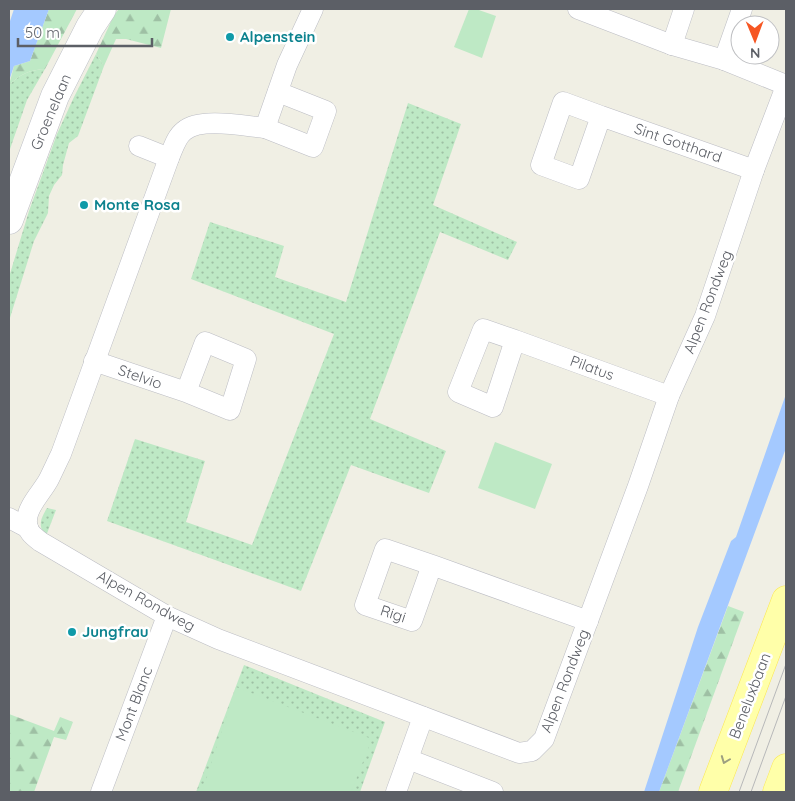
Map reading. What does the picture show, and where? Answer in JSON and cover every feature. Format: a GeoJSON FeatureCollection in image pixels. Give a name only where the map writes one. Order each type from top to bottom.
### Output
{"type":"FeatureCollection","features":[{"type":"Feature","properties":{"kind":"main road","name":"Beneluxbaan"},"geometry":{"type":"LineString","coordinates":[[713,792],[786,600]]}},
{"type":"Feature","properties":{"kind":"main road"},"geometry":{"type":"LineString","coordinates":[[777,792],[786,768]]}},
{"type":"Feature","properties":{"kind":"street","name":"Groenelaan"},"geometry":{"type":"LineString","coordinates":[[9,220],[55,96],[90,27],[102,9]]}},
{"type":"Feature","properties":{"kind":"street"},"geometry":{"type":"LineString","coordinates":[[264,128],[287,65],[314,9]]}},
{"type":"Feature","properties":{"kind":"street","name":"Alpen Rondweg"},"geometry":{"type":"LineString","coordinates":[[9,518],[28,528],[30,533],[41,542],[167,616],[218,639],[518,753],[532,751],[544,739],[638,486],[669,396],[706,316],[754,170],[786,86],[724,60],[672,44],[611,15],[578,9]]}},
{"type":"Feature","properties":{"kind":"street"},"geometry":{"type":"LineString","coordinates":[[672,44],[684,9]]}},
{"type":"Feature","properties":{"kind":"street"},"geometry":{"type":"LineString","coordinates":[[724,60],[742,9]]}},
{"type":"Feature","properties":{"kind":"street"},"geometry":{"type":"LineString","coordinates":[[28,528],[26,520],[29,511],[49,480],[61,454],[177,139],[184,130],[206,123],[264,128],[313,147],[326,111],[278,92]]}},
{"type":"Feature","properties":{"kind":"street","name":"Sint Gotthard"},"geometry":{"type":"LineString","coordinates":[[601,116],[754,170]]}},
{"type":"Feature","properties":{"kind":"street"},"geometry":{"type":"LineString","coordinates":[[139,146],[169,158]]}},
{"type":"Feature","properties":{"kind":"street","name":"Pilatus"},"geometry":{"type":"LineString","coordinates":[[515,340],[669,396]]}},
{"type":"Feature","properties":{"kind":"street","name":"Stelvio"},"geometry":{"type":"LineString","coordinates":[[94,361],[186,392]]}},
{"type":"Feature","properties":{"kind":"street"},"geometry":{"type":"LineString","coordinates":[[432,565],[588,621]]}},
{"type":"Feature","properties":{"kind":"street","name":"Mont Blanc"},"geometry":{"type":"LineString","coordinates":[[100,792],[167,616]]}},
{"type":"Feature","properties":{"kind":"street"},"geometry":{"type":"LineString","coordinates":[[396,792],[423,717]]}},
{"type":"Feature","properties":{"kind":"street"},"geometry":{"type":"LineString","coordinates":[[408,759],[493,792]]}},
{"type":"Feature","properties":{"kind":"green space"},"geometry":{"type":"Polygon","coordinates":[[[49,9],[77,9],[45,69],[26,73],[9,85],[14,66],[30,61],[49,9]]]}},
{"type":"Feature","properties":{"kind":"green space"},"geometry":{"type":"Polygon","coordinates":[[[119,9],[171,9],[161,48],[126,39],[116,39],[104,66],[96,54],[114,15],[119,9]]]}},
{"type":"Feature","properties":{"kind":"green space"},"geometry":{"type":"Polygon","coordinates":[[[469,9],[476,9],[496,16],[482,58],[454,47],[469,9]]]}},
{"type":"Feature","properties":{"kind":"green space"},"geometry":{"type":"Polygon","coordinates":[[[96,54],[104,66],[78,136],[69,143],[62,175],[54,185],[49,196],[48,213],[34,241],[9,321],[9,277],[29,211],[57,134],[96,54]]]}},
{"type":"Feature","properties":{"kind":"green space"},"geometry":{"type":"Polygon","coordinates":[[[45,69],[27,100],[9,152],[9,85],[26,73],[45,69]]]}},
{"type":"Feature","properties":{"kind":"green space"},"geometry":{"type":"Polygon","coordinates":[[[408,103],[461,124],[433,205],[517,242],[508,260],[440,232],[370,419],[446,451],[429,493],[351,465],[301,591],[107,521],[135,439],[205,461],[186,522],[252,545],[334,334],[191,279],[210,222],[284,246],[275,277],[346,302],[408,103]]]}},
{"type":"Feature","properties":{"kind":"green space"},"geometry":{"type":"Polygon","coordinates":[[[495,442],[552,464],[535,509],[478,488],[495,442]]]}},
{"type":"Feature","properties":{"kind":"green space"},"geometry":{"type":"Polygon","coordinates":[[[47,508],[56,510],[46,536],[41,522],[47,508]]]}},
{"type":"Feature","properties":{"kind":"green space"},"geometry":{"type":"Polygon","coordinates":[[[728,606],[744,612],[678,792],[659,792],[728,606]]]}},
{"type":"Feature","properties":{"kind":"green space"},"geometry":{"type":"Polygon","coordinates":[[[244,665],[385,722],[360,792],[196,792],[244,665]]]}},
{"type":"Feature","properties":{"kind":"green space"},"geometry":{"type":"Polygon","coordinates":[[[236,687],[372,739],[351,792],[202,792],[236,687]]]}},
{"type":"Feature","properties":{"kind":"green space"},"geometry":{"type":"Polygon","coordinates":[[[9,714],[54,731],[60,717],[73,722],[66,740],[54,737],[34,792],[9,792],[9,714]]]}},
{"type":"Feature","properties":{"kind":"water"},"geometry":{"type":"Polygon","coordinates":[[[14,9],[49,9],[30,61],[14,66],[9,81],[9,24],[14,9]]]}},
{"type":"Feature","properties":{"kind":"water"},"geometry":{"type":"Polygon","coordinates":[[[786,394],[786,448],[659,792],[644,792],[698,627],[731,541],[736,537],[786,394]]]}},
{"type":"Feature","properties":{"kind":"tram line"},"geometry":{"type":"LineString","coordinates":[[739,792],[786,664]]}},
{"type":"Feature","properties":{"kind":"tram line"},"geometry":{"type":"LineString","coordinates":[[751,792],[786,696]]}},
{"type":"Feature","properties":{"kind":"place","name":"Alpenstein"},"geometry":{"type":"Point","coordinates":[230,37]}},
{"type":"Feature","properties":{"kind":"place","name":"Monte Rosa"},"geometry":{"type":"Point","coordinates":[84,205]}},
{"type":"Feature","properties":{"kind":"place","name":"Jungfrau"},"geometry":{"type":"Point","coordinates":[72,632]}}]}
